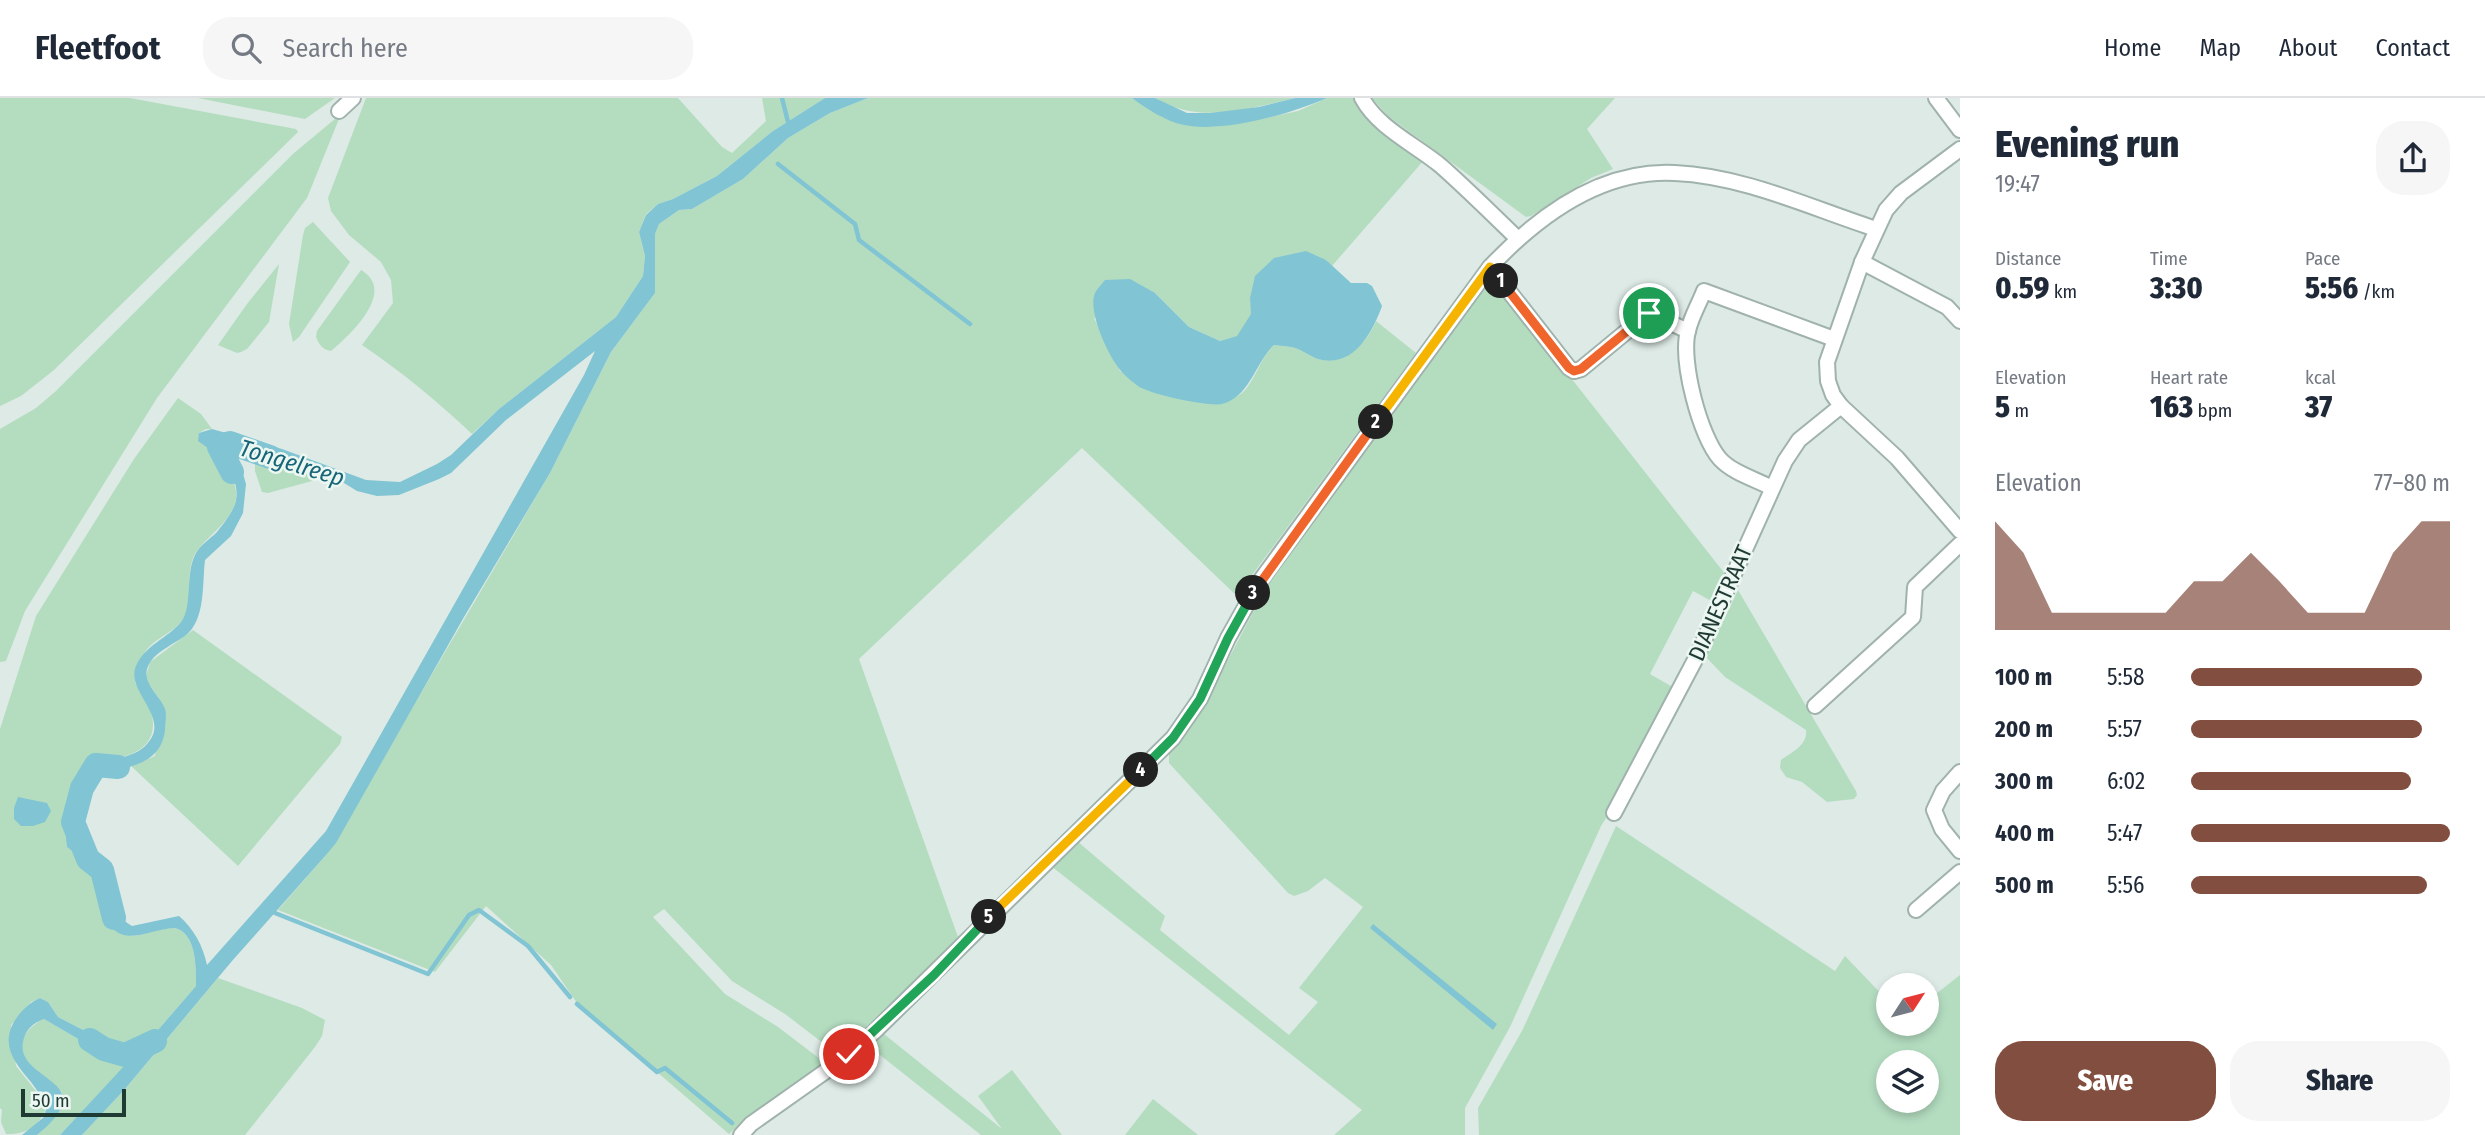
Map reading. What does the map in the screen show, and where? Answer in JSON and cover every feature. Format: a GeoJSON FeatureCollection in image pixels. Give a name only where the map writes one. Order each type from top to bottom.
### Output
{"type":"FeatureCollection","features":[{"type":"Feature","properties":{"kind":"street"},"geometry":{"type":"LineString","coordinates":[[339,111],[353,98]]}},
{"type":"Feature","properties":{"kind":"street"},"geometry":{"type":"LineString","coordinates":[[1362,98],[1387,126],[1439,165],[1517,238]]}},
{"type":"Feature","properties":{"kind":"street"},"geometry":{"type":"LineString","coordinates":[[1936,98],[1960,130]]}},
{"type":"Feature","properties":{"kind":"street"},"geometry":{"type":"LineString","coordinates":[[1960,149],[1900,193],[1886,211],[1862,262],[1827,362],[1828,381],[1841,406],[1897,458],[1960,531]]}},
{"type":"Feature","properties":{"kind":"street"},"geometry":{"type":"LineString","coordinates":[[741,1135],[751,1124],[843,1059],[875,1031],[1173,738],[1200,699],[1228,638],[1260,581],[1490,267],[1517,238],[1547,215],[1582,194],[1611,182],[1641,174],[1675,173],[1750,186],[1876,229]]}},
{"type":"Feature","properties":{"kind":"street"},"geometry":{"type":"LineString","coordinates":[[1862,262],[1947,307],[1960,321]]}},
{"type":"Feature","properties":{"kind":"street"},"geometry":{"type":"LineString","coordinates":[[1490,267],[1574,371],[1581,369],[1649,313],[1688,331]]}},
{"type":"Feature","properties":{"kind":"street"},"geometry":{"type":"LineString","coordinates":[[1772,488],[1721,461],[1709,444],[1695,403],[1686,343],[1704,291],[1834,339]]}},
{"type":"Feature","properties":{"kind":"street","name":"DIANESTRAAT"},"geometry":{"type":"LineString","coordinates":[[1614,813],[1696,658],[1785,461],[1799,440],[1841,406]]}},
{"type":"Feature","properties":{"kind":"street"},"geometry":{"type":"LineString","coordinates":[[1815,706],[1913,617],[1915,587],[1960,544]]}},
{"type":"Feature","properties":{"kind":"street"},"geometry":{"type":"LineString","coordinates":[[1960,772],[1943,791],[1934,810],[1942,829],[1960,851]]}},
{"type":"Feature","properties":{"kind":"street"},"geometry":{"type":"LineString","coordinates":[[1916,910],[1960,872]]}},
{"type":"Feature","properties":{"kind":"green space"},"geometry":{"type":"Polygon","coordinates":[[[0,98],[130,98],[296,129],[298,132],[54,370],[21,396],[0,406],[0,98]]]}},
{"type":"Feature","properties":{"kind":"green space"},"geometry":{"type":"Polygon","coordinates":[[[198,98],[335,98],[305,119],[198,98]]]}},
{"type":"Feature","properties":{"kind":"green space"},"geometry":{"type":"Polygon","coordinates":[[[366,98],[678,98],[722,147],[732,153],[766,121],[762,98],[825,98],[773,131],[717,176],[658,204],[646,214],[639,232],[645,256],[643,276],[616,317],[499,409],[472,434],[419,387],[362,345],[393,303],[391,280],[381,262],[349,235],[331,211],[328,198],[366,98]]]}},
{"type":"Feature","properties":{"kind":"green space"},"geometry":{"type":"Polygon","coordinates":[[[868,98],[1132,98],[1162,117],[1185,125],[1211,126],[1298,111],[1327,98],[1355,98],[1377,126],[1424,160],[1332,266],[1326,260],[1250,298],[1252,314],[1238,336],[1220,341],[1189,327],[1155,293],[1094,318],[1120,371],[1222,404],[1246,389],[1274,345],[1295,348],[1322,360],[1339,359],[1362,344],[1376,321],[1416,353],[1252,575],[1239,598],[1082,448],[859,659],[958,937],[894,1002],[836,1053],[785,1014],[732,981],[664,909],[653,917],[725,994],[778,1027],[824,1062],[747,1117],[729,1134],[577,1003],[551,965],[486,906],[435,972],[278,910],[326,855],[550,473],[611,352],[655,293],[655,234],[659,224],[679,210],[692,209],[743,179],[788,138],[830,113],[868,98]]]}},
{"type":"Feature","properties":{"kind":"green space"},"geometry":{"type":"Polygon","coordinates":[[[1155,98],[1295,98],[1241,110],[1206,113],[1172,106],[1155,98]]]}},
{"type":"Feature","properties":{"kind":"green space"},"geometry":{"type":"Polygon","coordinates":[[[1372,98],[1615,98],[1587,129],[1613,169],[1591,178],[1526,217],[1388,116],[1372,98]]]}},
{"type":"Feature","properties":{"kind":"green space"},"geometry":{"type":"Polygon","coordinates":[[[341,114],[307,198],[157,398],[25,611],[6,661],[0,662],[0,429],[36,408],[56,391],[294,153],[341,114]]]}},
{"type":"Feature","properties":{"kind":"green space"},"geometry":{"type":"Polygon","coordinates":[[[313,222],[350,262],[293,342],[289,324],[303,235],[305,228],[313,222]]]}},
{"type":"Feature","properties":{"kind":"green space"},"geometry":{"type":"Polygon","coordinates":[[[279,264],[269,322],[247,349],[241,352],[237,353],[218,345],[247,304],[279,264]]]}},
{"type":"Feature","properties":{"kind":"green space"},"geometry":{"type":"Polygon","coordinates":[[[361,270],[371,279],[373,300],[349,334],[331,351],[325,349],[317,340],[317,331],[361,270]]]}},
{"type":"Feature","properties":{"kind":"green space"},"geometry":{"type":"Polygon","coordinates":[[[1490,280],[1729,579],[1717,604],[1693,591],[1650,674],[1676,689],[1601,826],[1510,1027],[1465,1108],[1465,1135],[1334,1135],[1362,1110],[1051,866],[1077,841],[1165,916],[1160,930],[1289,1035],[1318,1002],[1299,988],[1363,907],[1325,878],[1308,891],[1294,896],[1288,893],[1169,763],[1169,753],[1201,711],[1267,586],[1329,495],[1490,280]]]}},
{"type":"Feature","properties":{"kind":"green space"},"geometry":{"type":"Polygon","coordinates":[[[178,398],[201,414],[212,429],[199,433],[229,471],[235,486],[234,506],[192,560],[188,609],[185,616],[177,626],[149,647],[142,659],[135,682],[150,707],[153,725],[151,737],[136,752],[87,762],[71,804],[66,837],[67,847],[93,868],[104,883],[106,902],[103,914],[113,926],[136,936],[175,928],[188,937],[194,953],[196,986],[158,1030],[116,1047],[58,1017],[48,1002],[40,998],[31,1002],[11,1025],[16,1066],[47,1105],[41,1118],[27,1131],[6,1134],[1,1122],[0,1108],[0,729],[36,616],[134,459],[178,398]]]}},
{"type":"Feature","properties":{"kind":"green space"},"geometry":{"type":"Polygon","coordinates":[[[255,456],[274,463],[285,461],[323,478],[268,493],[262,492],[255,471],[255,456]]]}},
{"type":"Feature","properties":{"kind":"green space"},"geometry":{"type":"Polygon","coordinates":[[[1738,590],[1856,791],[1854,799],[1827,802],[1802,782],[1786,777],[1780,768],[1781,760],[1802,744],[1806,730],[1725,677],[1706,657],[1738,590]]]}},
{"type":"Feature","properties":{"kind":"green space"},"geometry":{"type":"Polygon","coordinates":[[[193,630],[342,737],[340,744],[238,866],[131,766],[155,756],[159,698],[146,676],[150,662],[193,630]]]}},
{"type":"Feature","properties":{"kind":"green space"},"geometry":{"type":"Polygon","coordinates":[[[1616,826],[1835,971],[1845,956],[1876,988],[1876,1036],[1939,1036],[1939,992],[1960,975],[1960,1135],[1479,1135],[1478,1108],[1522,1031],[1616,826]]]}},
{"type":"Feature","properties":{"kind":"green space"},"geometry":{"type":"Polygon","coordinates":[[[218,978],[302,1008],[325,1020],[322,1036],[315,1047],[245,1135],[82,1135],[125,1089],[218,978]]]}},
{"type":"Feature","properties":{"kind":"green space"},"geometry":{"type":"Polygon","coordinates":[[[44,1019],[109,1057],[135,1048],[140,1050],[60,1135],[37,1135],[58,1110],[62,1092],[32,1067],[21,1046],[25,1035],[44,1019]]]}},
{"type":"Feature","properties":{"kind":"green space"},"geometry":{"type":"Polygon","coordinates":[[[884,1034],[1002,1129],[978,1096],[1012,1070],[1062,1135],[981,1135],[870,1047],[884,1034]]]}},
{"type":"Feature","properties":{"kind":"green space"},"geometry":{"type":"Polygon","coordinates":[[[1153,1099],[1198,1135],[1125,1135],[1153,1099]]]}},
{"type":"Feature","properties":{"kind":"water"},"geometry":{"type":"Polygon","coordinates":[[[825,98],[868,98],[830,113],[788,138],[743,179],[692,209],[679,210],[659,224],[655,234],[655,293],[611,352],[550,473],[464,617],[336,843],[232,961],[125,1089],[82,1135],[60,1135],[139,1050],[134,1048],[109,1057],[44,1019],[30,1028],[24,1038],[23,1052],[34,1068],[62,1093],[63,1101],[57,1115],[41,1132],[37,1135],[22,1135],[44,1117],[47,1105],[19,1067],[9,1045],[15,1020],[26,1007],[40,998],[48,1002],[58,1017],[116,1047],[158,1030],[196,986],[194,952],[188,937],[182,931],[175,928],[164,929],[135,936],[118,932],[110,926],[103,914],[106,892],[103,883],[93,868],[67,847],[66,826],[78,781],[87,762],[135,753],[147,744],[153,734],[152,714],[134,676],[136,666],[145,653],[170,633],[185,616],[190,572],[195,555],[217,532],[235,504],[237,491],[231,474],[219,458],[198,441],[199,433],[212,429],[282,449],[366,480],[400,482],[437,464],[451,455],[499,409],[616,317],[643,276],[645,256],[639,232],[646,215],[658,204],[717,176],[773,131],[825,98]],[[595,351],[506,420],[451,473],[399,495],[377,496],[357,491],[344,483],[323,478],[285,461],[274,463],[255,456],[231,440],[226,442],[224,448],[241,467],[246,484],[243,513],[231,536],[205,560],[202,601],[197,621],[185,636],[158,654],[147,668],[148,680],[166,711],[162,743],[156,752],[137,764],[89,774],[78,816],[78,842],[111,870],[116,884],[116,906],[123,919],[132,926],[179,916],[197,938],[207,965],[326,831],[584,375],[595,351]]]}},
{"type":"Feature","properties":{"kind":"water"},"geometry":{"type":"Polygon","coordinates":[[[1132,98],[1155,98],[1187,113],[1210,113],[1259,107],[1295,98],[1327,98],[1257,120],[1200,127],[1170,121],[1132,98]]]}},
{"type":"Feature","properties":{"kind":"water"},"geometry":{"type":"Polygon","coordinates":[[[1306,251],[1326,260],[1351,283],[1367,283],[1372,286],[1382,306],[1368,336],[1344,358],[1322,360],[1295,348],[1274,345],[1239,394],[1222,404],[1215,404],[1192,402],[1144,389],[1122,372],[1111,356],[1097,322],[1093,301],[1095,293],[1105,280],[1130,279],[1155,293],[1189,327],[1220,341],[1237,336],[1251,314],[1250,298],[1255,276],[1274,258],[1306,251]]]}},
{"type":"Feature","properties":{"kind":"water"},"geometry":{"type":"Polygon","coordinates":[[[18,797],[47,803],[51,811],[45,822],[21,826],[14,819],[18,797]]]}},
{"type":"Feature","properties":{"kind":"water"},"geometry":{"type":"Polygon","coordinates":[[[1373,924],[1497,1024],[1493,1030],[1370,928],[1373,924]]]}},
{"type":"Feature","properties":{"kind":"waterway"},"geometry":{"type":"LineString","coordinates":[[782,98],[788,122]]}},
{"type":"Feature","properties":{"kind":"waterway"},"geometry":{"type":"LineString","coordinates":[[778,164],[855,224],[859,240],[970,324]]}},
{"type":"Feature","properties":{"kind":"waterway","name":"Tongelreep"},"geometry":{"type":"LineString","coordinates":[[232,472],[219,447],[230,443],[270,457]]}},
{"type":"Feature","properties":{"kind":"waterway","name":"Tongelreep"},"geometry":{"type":"LineString","coordinates":[[114,918],[102,870],[88,859],[73,822],[82,788],[96,765],[118,767]]}},
{"type":"Feature","properties":{"kind":"waterway"},"geometry":{"type":"LineString","coordinates":[[275,913],[428,974],[469,915],[479,910],[528,946],[570,997]]}},
{"type":"Feature","properties":{"kind":"waterway"},"geometry":{"type":"LineString","coordinates":[[577,1004],[657,1072],[665,1068],[732,1123]]}},
{"type":"Feature","properties":{"kind":"waterway","name":"Tongelreep"},"geometry":{"type":"LineString","coordinates":[[90,1040],[104,1049],[125,1055],[155,1041]]}},
{"type":"Feature","properties":{"kind":"route"},"geometry":{"type":"LineString","coordinates":[[849,1054],[934,975],[982,924],[1173,738],[1200,699],[1228,638],[1260,581],[1490,267],[1574,371],[1581,369],[1649,313]]}}]}
